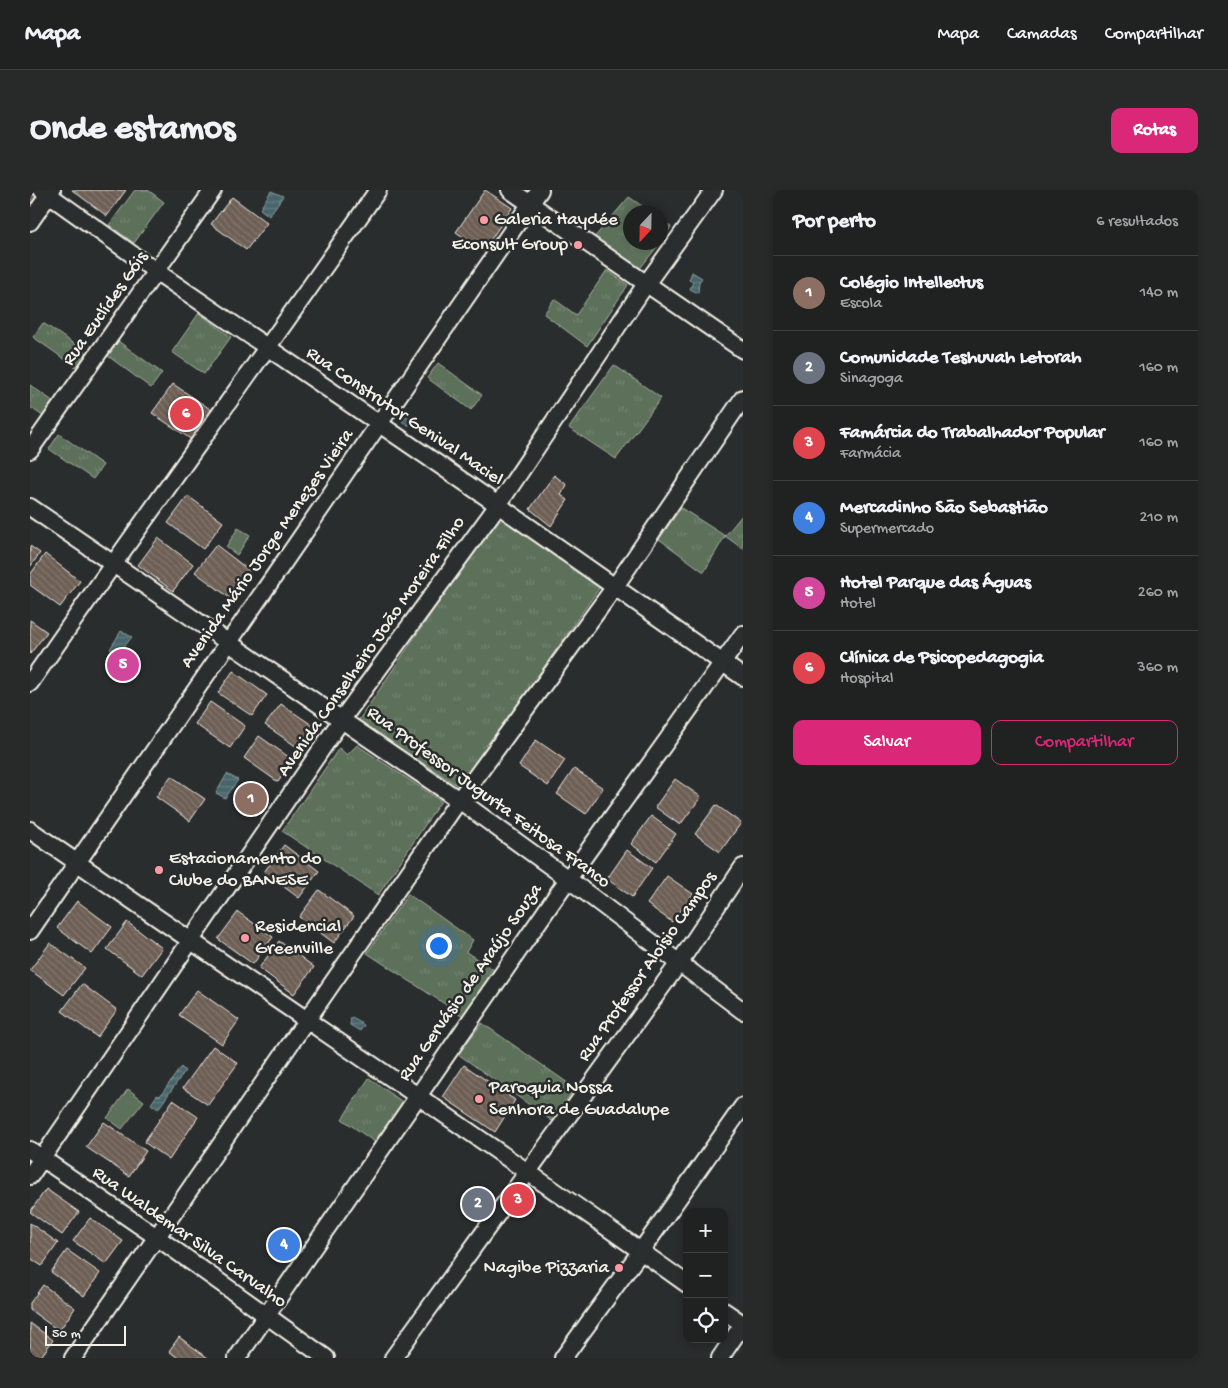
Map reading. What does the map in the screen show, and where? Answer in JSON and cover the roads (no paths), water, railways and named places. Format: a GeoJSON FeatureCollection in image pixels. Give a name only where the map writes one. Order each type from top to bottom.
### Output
{"type":"FeatureCollection","features":[{"type":"Feature","properties":{"kind":"street","name":"Rua Euclídes Góis"},"geometry":{"type":"LineString","coordinates":[[30,450],[213,190]]}},
{"type":"Feature","properties":{"kind":"street"},"geometry":{"type":"LineString","coordinates":[[30,683],[268,349],[378,190]]}},
{"type":"Feature","properties":{"kind":"street"},"geometry":{"type":"LineString","coordinates":[[510,190],[535,197],[646,284],[743,350]]}},
{"type":"Feature","properties":{"kind":"street","name":"Avenida Conselheiro João Moreira Filho"},"geometry":{"type":"LineString","coordinates":[[30,1176],[36,1154],[192,943],[342,719],[498,505],[646,284],[714,190]]}},
{"type":"Feature","properties":{"kind":"street","name":"Rua Construtor Genival Maciel"},"geometry":{"type":"LineString","coordinates":[[47,192],[157,272],[498,505],[743,677]]}},
{"type":"Feature","properties":{"kind":"street"},"geometry":{"type":"LineString","coordinates":[[30,222],[47,192]]}},
{"type":"Feature","properties":{"kind":"street","name":"Avenida Mário Jorge Menezes Vieira"},"geometry":{"type":"LineString","coordinates":[[30,931],[535,197]]}},
{"type":"Feature","properties":{"kind":"street"},"geometry":{"type":"LineString","coordinates":[[73,1358],[309,1020],[459,800],[614,588],[743,398]]}},
{"type":"Feature","properties":{"kind":"street","name":"Rua Professor Jugurta Feitosa Franco"},"geometry":{"type":"LineString","coordinates":[[30,507],[459,800],[568,878],[743,1011]]}},
{"type":"Feature","properties":{"kind":"street","name":"Rua Gervásio de Araújo Souza"},"geometry":{"type":"LineString","coordinates":[[237,1358],[568,878],[743,634]]}},
{"type":"Feature","properties":{"kind":"street"},"geometry":{"type":"LineString","coordinates":[[30,830],[192,943],[309,1020],[683,1281]]}},
{"type":"Feature","properties":{"kind":"street","name":"Rua Professor Aloísio Campos"},"geometry":{"type":"LineString","coordinates":[[393,1358],[525,1172],[679,963],[743,867]]}},
{"type":"Feature","properties":{"kind":"street"},"geometry":{"type":"LineString","coordinates":[[563,1358],[641,1252],[743,1106]]}},
{"type":"Feature","properties":{"kind":"street","name":"Rua Waldemar Silva Carvalho"},"geometry":{"type":"LineString","coordinates":[[36,1154],[158,1238],[266,1318],[326,1358]]}},
{"type":"Feature","properties":{"kind":"street"},"geometry":{"type":"LineString","coordinates":[[720,1358],[743,1324],[728,1314]]}},
{"type":"Feature","properties":{"kind":"water"},"geometry":{"type":"Polygon","coordinates":[[[271,191],[283,196],[269,216],[260,209],[271,191]]]}},
{"type":"Feature","properties":{"kind":"water"},"geometry":{"type":"Polygon","coordinates":[[[692,272],[702,278],[699,282],[698,293],[690,289],[693,282],[689,280],[692,272]]]}},
{"type":"Feature","properties":{"kind":"water"},"geometry":{"type":"Polygon","coordinates":[[[406,413],[410,413],[414,419],[410,425],[406,425],[402,421],[402,417],[406,413]]]}},
{"type":"Feature","properties":{"kind":"water"},"geometry":{"type":"Polygon","coordinates":[[[121,631],[132,637],[118,654],[110,649],[121,631]]]}},
{"type":"Feature","properties":{"kind":"water"},"geometry":{"type":"Polygon","coordinates":[[[227,774],[238,780],[225,798],[216,793],[227,774]]]}},
{"type":"Feature","properties":{"kind":"water"},"geometry":{"type":"Polygon","coordinates":[[[351,1017],[364,1025],[360,1031],[350,1025],[351,1017]]]}},
{"type":"Feature","properties":{"kind":"water"},"geometry":{"type":"Polygon","coordinates":[[[181,1067],[185,1071],[158,1109],[151,1104],[157,1095],[160,1096],[181,1067]]]}},
{"type":"Feature","properties":{"kind":"place","name":"Galeria Haydée"},"geometry":{"type":"Point","coordinates":[484,220]}},
{"type":"Feature","properties":{"kind":"place","name":"Econsult Group"},"geometry":{"type":"Point","coordinates":[578,245]}},
{"type":"Feature","properties":{"kind":"place","name":"Clínica de Psicopedagogia"},"geometry":{"type":"Point","coordinates":[186,414]}},
{"type":"Feature","properties":{"kind":"place","name":"Hotel Parque das Águas"},"geometry":{"type":"Point","coordinates":[123,665]}},
{"type":"Feature","properties":{"kind":"place","name":"Colégio Intellectus"},"geometry":{"type":"Point","coordinates":[251,799]}},
{"type":"Feature","properties":{"kind":"place","name":"Estacionamento do Clube do BANESE"},"geometry":{"type":"Point","coordinates":[159,870]}},
{"type":"Feature","properties":{"kind":"place","name":"Residencial Greenville"},"geometry":{"type":"Point","coordinates":[245,938]}},
{"type":"Feature","properties":{"kind":"place","name":"Paroquia Nossa Senhora de Guadalupe"},"geometry":{"type":"Point","coordinates":[479,1099]}},
{"type":"Feature","properties":{"kind":"place","name":"Famárcia do Trabalhador Popular"},"geometry":{"type":"Point","coordinates":[518,1200]}},
{"type":"Feature","properties":{"kind":"place","name":"Comunidade Teshuvah Letorah"},"geometry":{"type":"Point","coordinates":[478,1204]}},
{"type":"Feature","properties":{"kind":"place","name":"Mercadinho São Sebastião"},"geometry":{"type":"Point","coordinates":[284,1245]}},
{"type":"Feature","properties":{"kind":"place","name":"Nagibe Pizzaria"},"geometry":{"type":"Point","coordinates":[619,1268]}}]}
